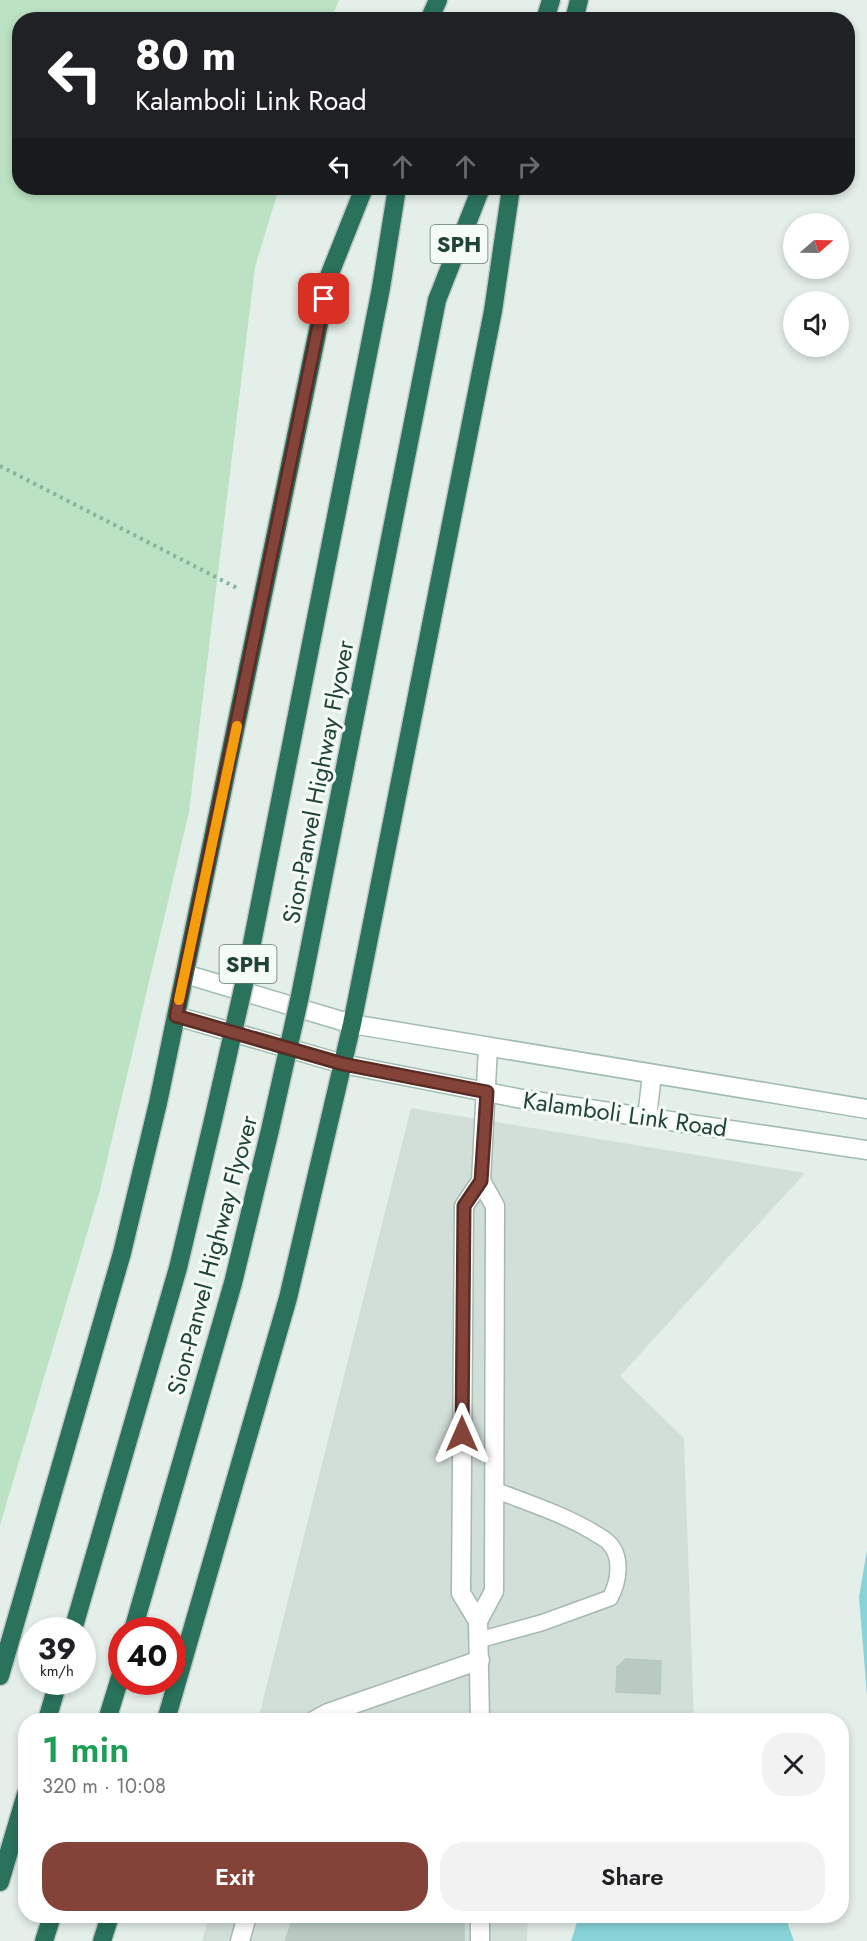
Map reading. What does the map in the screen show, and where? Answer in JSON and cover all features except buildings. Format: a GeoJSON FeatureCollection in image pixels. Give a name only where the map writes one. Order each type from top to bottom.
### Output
{"type":"FeatureCollection","features":[{"type":"Feature","properties":{"kind":"highway"},"geometry":{"type":"LineString","coordinates":[[0,1676],[122,1253],[158,1103],[329,276],[361,195]]}},
{"type":"Feature","properties":{"kind":"highway","name":"Sion-Panvel Highway Flyover"},"geometry":{"type":"LineString","coordinates":[[77,1617],[178,1268],[217,1105],[244,984],[381,288],[396,195]]}},
{"type":"Feature","properties":{"kind":"highway","name":"Sion-Panvel Highway Flyover"},"geometry":{"type":"LineString","coordinates":[[137,1617],[233,1283],[272,1119],[300,996],[437,300],[479,195]]}},
{"type":"Feature","properties":{"kind":"highway"},"geometry":{"type":"LineString","coordinates":[[168,1713],[288,1298],[343,1064],[493,311],[510,195]]}},
{"type":"Feature","properties":{"kind":"highway"},"geometry":{"type":"LineString","coordinates":[[49,1713],[54,1695]]}},
{"type":"Feature","properties":{"kind":"highway"},"geometry":{"type":"LineString","coordinates":[[109,1713],[115,1695]]}},
{"type":"Feature","properties":{"kind":"highway"},"geometry":{"type":"LineString","coordinates":[[0,1882],[18,1821]]}},
{"type":"Feature","properties":{"kind":"highway"},"geometry":{"type":"LineString","coordinates":[[44,1941],[49,1923]]}},
{"type":"Feature","properties":{"kind":"highway"},"geometry":{"type":"LineString","coordinates":[[102,1941],[108,1923]]}},
{"type":"Feature","properties":{"kind":"main road","name":"Kalamboli Link Road"},"geometry":{"type":"LineString","coordinates":[[185,974],[352,1024],[867,1109]]}},
{"type":"Feature","properties":{"kind":"main road","name":"Kalamboli Link Road"},"geometry":{"type":"LineString","coordinates":[[176,1016],[343,1064],[487,1092],[867,1150]]}},
{"type":"Feature","properties":{"kind":"main road"},"geometry":{"type":"LineString","coordinates":[[479,1631],[461,1593],[464,1206],[481,1181],[488,1047]]}},
{"type":"Feature","properties":{"kind":"main road"},"geometry":{"type":"LineString","coordinates":[[647,1118],[652,1074]]}},
{"type":"Feature","properties":{"kind":"main road"},"geometry":{"type":"LineString","coordinates":[[480,1713],[479,1631],[494,1591],[495,1490],[495,1206],[481,1181]]}},
{"type":"Feature","properties":{"kind":"main road"},"geometry":{"type":"LineString","coordinates":[[328,1713],[480,1660]]}},
{"type":"Feature","properties":{"kind":"main road"},"geometry":{"type":"LineString","coordinates":[[240,1941],[245,1923]]}},
{"type":"Feature","properties":{"kind":"main road"},"geometry":{"type":"LineString","coordinates":[[480,1923],[480,1941]]}},
{"type":"Feature","properties":{"kind":"lane"},"geometry":{"type":"LineString","coordinates":[[479,1631],[541,1623],[610,1598],[618,1575],[617,1557],[609,1542],[578,1524],[495,1490]]}},
{"type":"Feature","properties":{"kind":"path"},"geometry":{"type":"LineString","coordinates":[[0,466],[262,601]]}},
{"type":"Feature","properties":{"kind":"shaded area"},"geometry":{"type":"Polygon","coordinates":[[[411,1108],[805,1173],[620,1376],[684,1438],[694,1713],[260,1713],[411,1108]]]}},
{"type":"Feature","properties":{"kind":"shaded area"},"geometry":{"type":"Polygon","coordinates":[[[207,1923],[528,1923],[527,1941],[202,1941],[207,1923]]]}},
{"type":"Feature","properties":{"kind":"green space"},"geometry":{"type":"Polygon","coordinates":[[[0,0],[339,0],[334,12],[12,12],[12,195],[277,195],[255,267],[189,812],[100,1190],[0,1525],[0,0]]]}},
{"type":"Feature","properties":{"kind":"water"},"geometry":{"type":"Polygon","coordinates":[[[867,1550],[867,1695],[859,1597],[867,1550]]]}},
{"type":"Feature","properties":{"kind":"water"},"geometry":{"type":"Polygon","coordinates":[[[577,1923],[788,1923],[794,1941],[571,1941],[577,1923]]]}},
{"type":"Feature","properties":{"kind":"slow traffic"},"geometry":{"type":"LineString","coordinates":[[179,1000],[237,726]]}},
{"type":"Feature","properties":{"kind":"route"},"geometry":{"type":"LineString","coordinates":[[324,299],[176,1016],[343,1064],[487,1092],[481,1181],[464,1206],[462,1434]]}}]}
